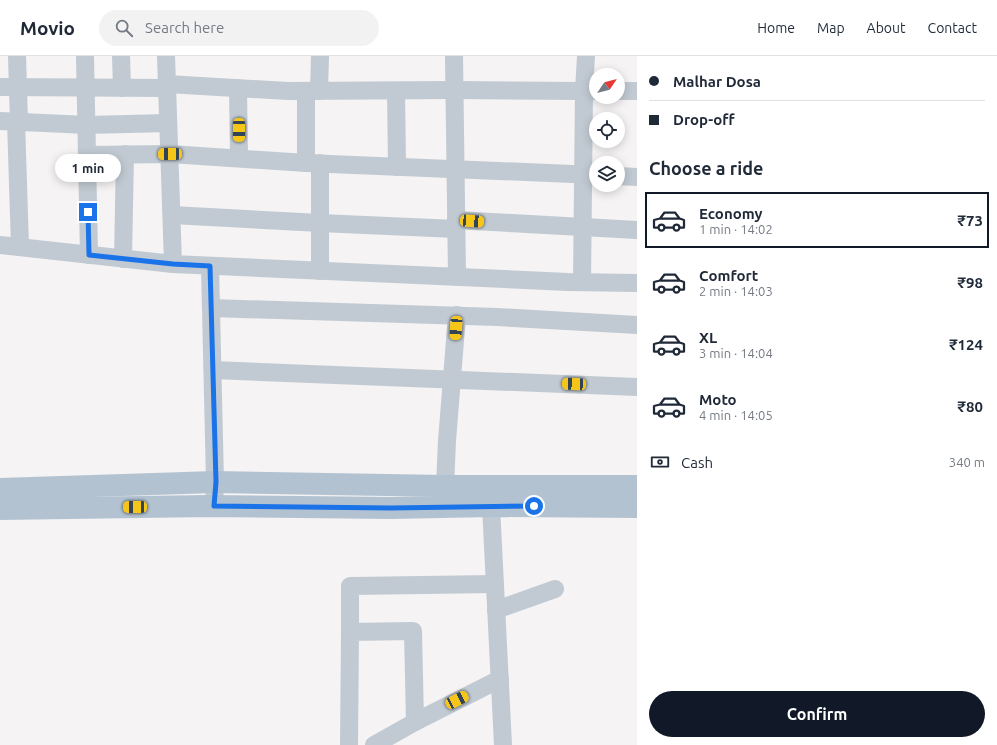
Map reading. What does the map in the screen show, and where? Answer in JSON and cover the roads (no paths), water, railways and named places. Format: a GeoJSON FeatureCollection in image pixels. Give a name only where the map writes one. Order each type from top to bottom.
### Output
{"type":"FeatureCollection","features":[{"type":"Feature","properties":{"kind":"main road"},"geometry":{"type":"LineString","coordinates":[[0,489],[216,482],[445,486],[492,496],[637,507]]}},
{"type":"Feature","properties":{"kind":"main road"},"geometry":{"type":"LineString","coordinates":[[0,509],[214,506],[391,508],[492,496],[637,486]]}},
{"type":"Feature","properties":{"kind":"street"},"geometry":{"type":"LineString","coordinates":[[17,56],[9,87],[12,121],[8,153],[20,247]]}},
{"type":"Feature","properties":{"kind":"street"},"geometry":{"type":"LineString","coordinates":[[85,56],[89,255]]}},
{"type":"Feature","properties":{"kind":"street"},"geometry":{"type":"LineString","coordinates":[[120,56],[122,88]]}},
{"type":"Feature","properties":{"kind":"street"},"geometry":{"type":"LineString","coordinates":[[166,56],[173,264]]}},
{"type":"Feature","properties":{"kind":"street"},"geometry":{"type":"LineString","coordinates":[[320,56],[312,91],[313,163],[320,224],[320,271]]}},
{"type":"Feature","properties":{"kind":"street"},"geometry":{"type":"LineString","coordinates":[[454,56],[457,277]]}},
{"type":"Feature","properties":{"kind":"street"},"geometry":{"type":"LineString","coordinates":[[586,56],[589,82]]}},
{"type":"Feature","properties":{"kind":"street"},"geometry":{"type":"LineString","coordinates":[[9,87],[122,88],[167,86],[312,91],[589,91]]}},
{"type":"Feature","properties":{"kind":"street"},"geometry":{"type":"LineString","coordinates":[[238,88],[239,158]]}},
{"type":"Feature","properties":{"kind":"street"},"geometry":{"type":"LineString","coordinates":[[396,91],[396,167]]}},
{"type":"Feature","properties":{"kind":"street"},"geometry":{"type":"LineString","coordinates":[[625,91],[637,91]]}},
{"type":"Feature","properties":{"kind":"street"},"geometry":{"type":"LineString","coordinates":[[589,156],[590,104]]}},
{"type":"Feature","properties":{"kind":"street"},"geometry":{"type":"LineString","coordinates":[[12,121],[87,125],[168,123]]}},
{"type":"Feature","properties":{"kind":"street"},"geometry":{"type":"LineString","coordinates":[[123,259],[125,154]]}},
{"type":"Feature","properties":{"kind":"street"},"geometry":{"type":"LineString","coordinates":[[88,155],[170,154],[456,170],[589,174],[583,228],[582,282]]}},
{"type":"Feature","properties":{"kind":"street"},"geometry":{"type":"LineString","coordinates":[[625,176],[637,177]]}},
{"type":"Feature","properties":{"kind":"street"},"geometry":{"type":"LineString","coordinates":[[172,215],[320,224],[456,225],[637,230]]}},
{"type":"Feature","properties":{"kind":"street"},"geometry":{"type":"LineString","coordinates":[[0,245],[173,264],[457,277],[637,283]]}},
{"type":"Feature","properties":{"kind":"street"},"geometry":{"type":"LineString","coordinates":[[210,266],[216,482],[214,506]]}},
{"type":"Feature","properties":{"kind":"street"},"geometry":{"type":"LineString","coordinates":[[211,308],[457,315],[637,325]]}},
{"type":"Feature","properties":{"kind":"street"},"geometry":{"type":"LineString","coordinates":[[445,486],[457,315]]}},
{"type":"Feature","properties":{"kind":"street"},"geometry":{"type":"LineString","coordinates":[[213,370],[637,387]]}},
{"type":"Feature","properties":{"kind":"street"},"geometry":{"type":"LineString","coordinates":[[492,496],[503,745]]}},
{"type":"Feature","properties":{"kind":"street"},"geometry":{"type":"LineString","coordinates":[[349,745],[350,586],[495,584]]}},
{"type":"Feature","properties":{"kind":"street"},"geometry":{"type":"LineString","coordinates":[[496,610],[555,589]]}},
{"type":"Feature","properties":{"kind":"street"},"geometry":{"type":"LineString","coordinates":[[350,632],[413,630],[415,722]]}},
{"type":"Feature","properties":{"kind":"street"},"geometry":{"type":"LineString","coordinates":[[374,745],[415,722],[500,679]]}}]}
